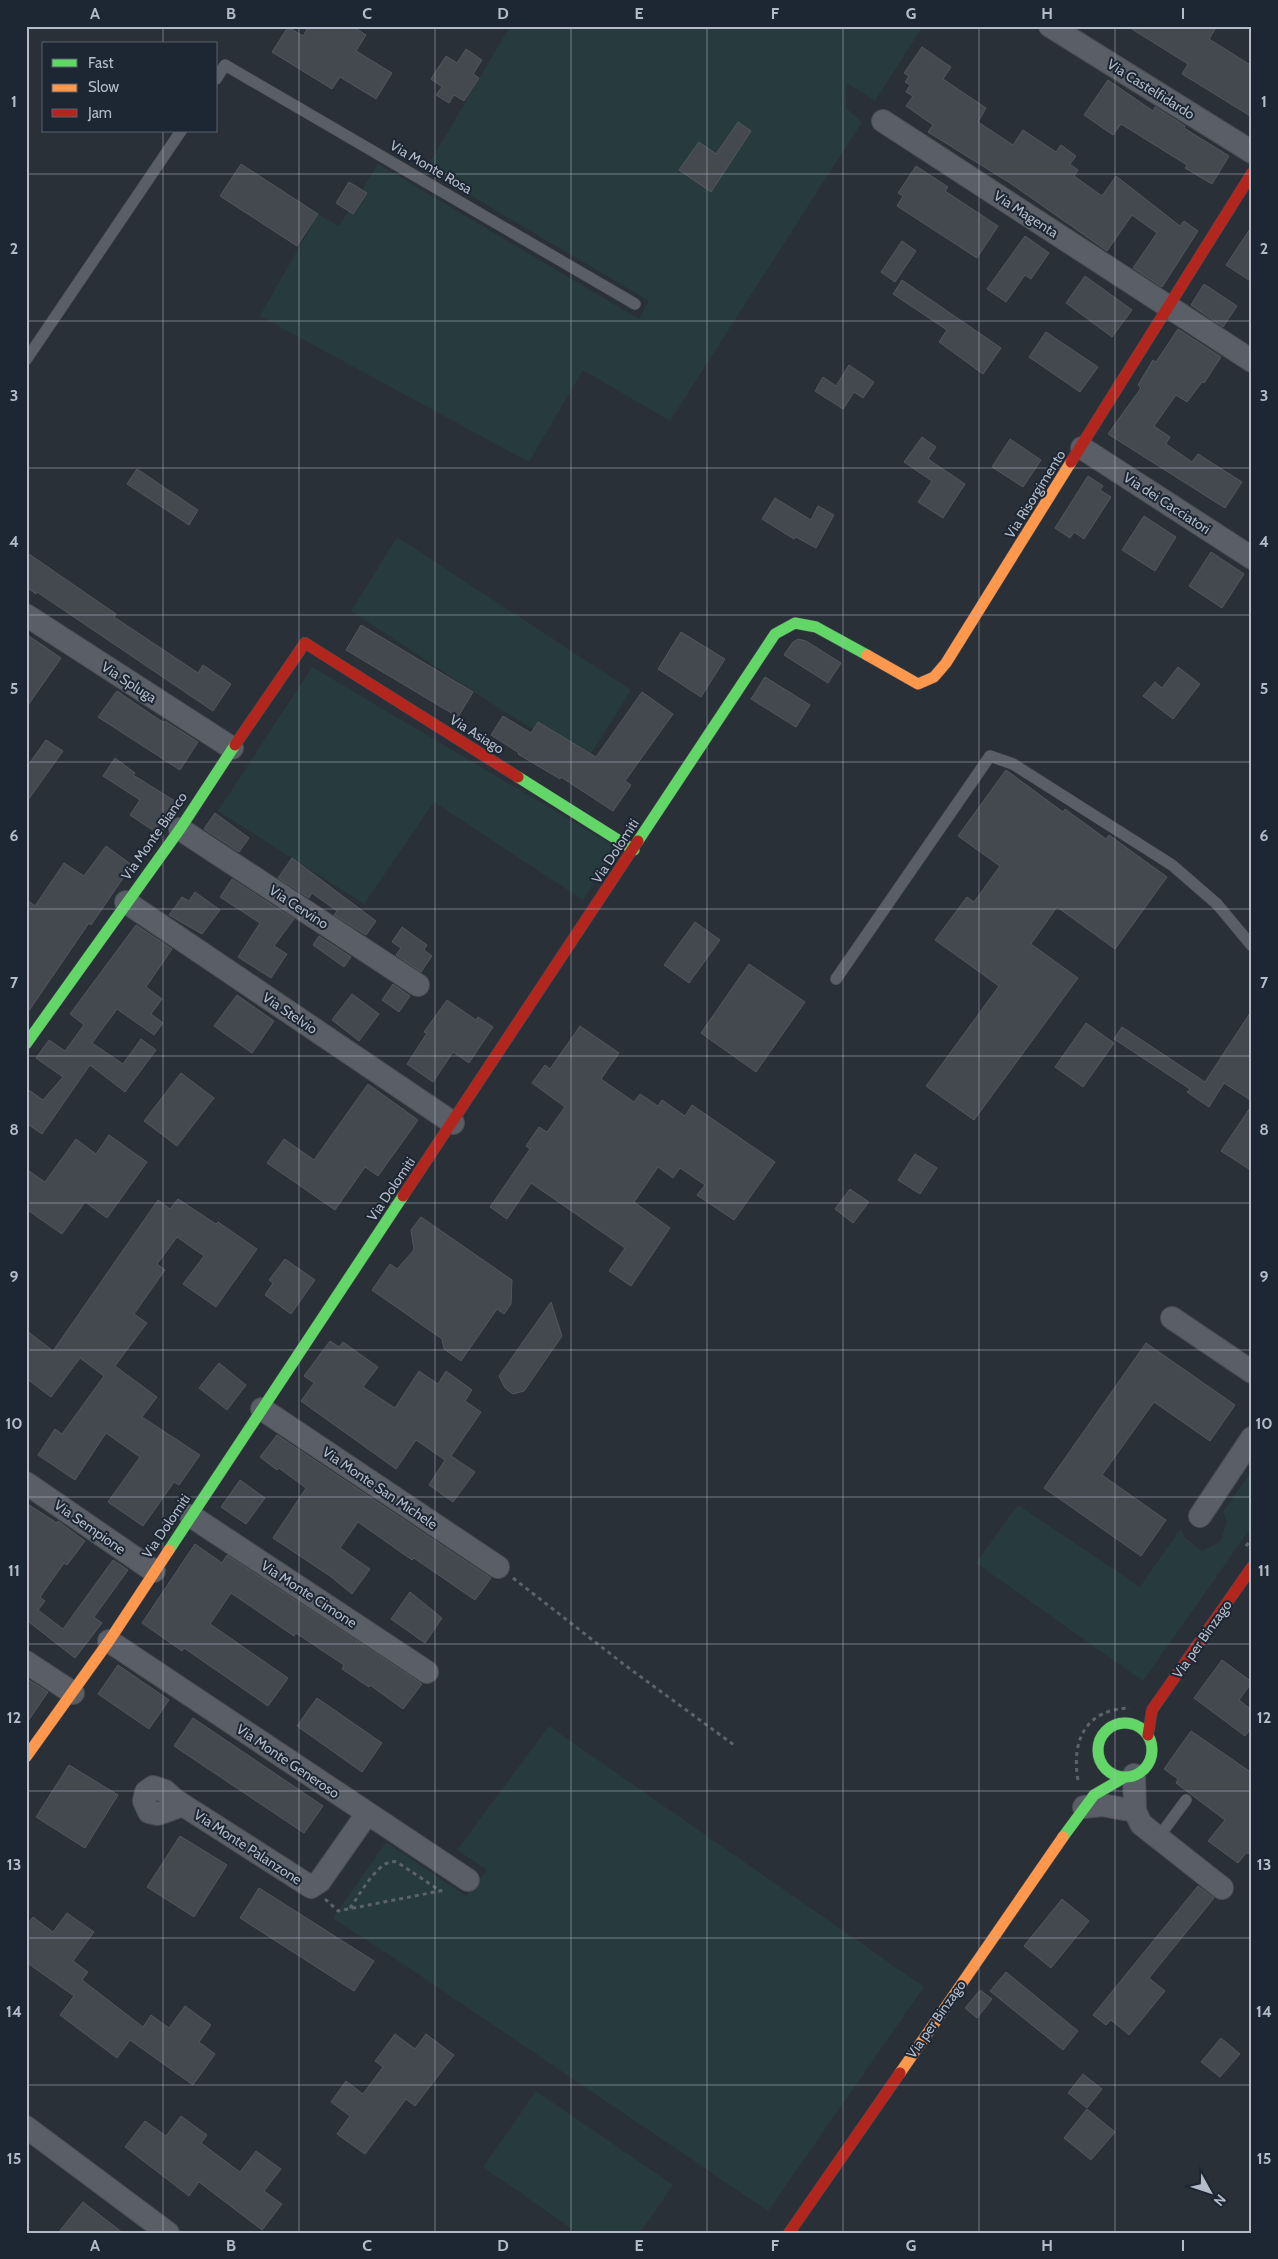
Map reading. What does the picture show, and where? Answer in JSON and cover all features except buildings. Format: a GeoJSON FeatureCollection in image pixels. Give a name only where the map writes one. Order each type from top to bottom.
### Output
{"type":"FeatureCollection","features":[{"type":"Feature","properties":{"kind":"street","name":"Via Castelfidardo"},"geometry":{"type":"LineString","coordinates":[[1050,26],[1252,152]]}},
{"type":"Feature","properties":{"kind":"street","name":"Via Magenta"},"geometry":{"type":"LineString","coordinates":[[884,121],[1252,361]]}},
{"type":"Feature","properties":{"kind":"street","name":"Via Risorgimento"},"geometry":{"type":"LineString","coordinates":[[776,634],[795,623],[816,627],[918,684],[934,678],[946,663],[1082,448],[1252,173]]}},
{"type":"Feature","properties":{"kind":"street","name":"Via dei Cacciatori"},"geometry":{"type":"LineString","coordinates":[[1082,448],[1252,558]]}},
{"type":"Feature","properties":{"kind":"street","name":"Via Spluga"},"geometry":{"type":"LineString","coordinates":[[26,615],[232,748]]}},
{"type":"Feature","properties":{"kind":"street","name":"Via Dolomiti"},"geometry":{"type":"LineString","coordinates":[[26,1757],[74,1693],[109,1641],[776,634]]}},
{"type":"Feature","properties":{"kind":"street","name":"Via Monte Bianco"},"geometry":{"type":"LineString","coordinates":[[26,1044],[180,829],[232,748],[305,643]]}},
{"type":"Feature","properties":{"kind":"street","name":"Via Asiago"},"geometry":{"type":"LineString","coordinates":[[305,643],[634,850]]}},
{"type":"Feature","properties":{"kind":"street","name":"Via Cervino"},"geometry":{"type":"LineString","coordinates":[[180,829],[418,985]]}},
{"type":"Feature","properties":{"kind":"street","name":"Via Stelvio"},"geometry":{"type":"LineString","coordinates":[[126,902],[453,1123]]}},
{"type":"Feature","properties":{"kind":"street"},"geometry":{"type":"LineString","coordinates":[[1172,1318],[1252,1372]]}},
{"type":"Feature","properties":{"kind":"street","name":"Via Monte San Michele"},"geometry":{"type":"LineString","coordinates":[[262,1409],[498,1567]]}},
{"type":"Feature","properties":{"kind":"street"},"geometry":{"type":"LineString","coordinates":[[1200,1516],[1252,1438]]}},
{"type":"Feature","properties":{"kind":"street","name":"Via Sempione"},"geometry":{"type":"LineString","coordinates":[[26,1483],[154,1571]]}},
{"type":"Feature","properties":{"kind":"street","name":"Via Monte Cimone"},"geometry":{"type":"LineString","coordinates":[[191,1516],[427,1672]]}},
{"type":"Feature","properties":{"kind":"street","name":"Via per Binzago"},"geometry":{"type":"LineString","coordinates":[[1089,1801],[1130,1776],[1142,1772],[1151,1758],[1152,1750],[1148,1735],[1152,1710],[1252,1567]]}},
{"type":"Feature","properties":{"kind":"street","name":"Via Monte Generoso"},"geometry":{"type":"LineString","coordinates":[[109,1641],[466,1879]]}},
{"type":"Feature","properties":{"kind":"street"},"geometry":{"type":"LineString","coordinates":[[26,1662],[74,1693]]}},
{"type":"Feature","properties":{"kind":"street","name":"Via per Binzago"},"geometry":{"type":"LineString","coordinates":[[789,2233],[1089,1801],[1102,1766],[1097,1752],[1100,1737],[1110,1726],[1125,1722],[1152,1710]]}},
{"type":"Feature","properties":{"kind":"street"},"geometry":{"type":"LineString","coordinates":[[1125,1722],[1134,1724],[1148,1735]]}},
{"type":"Feature","properties":{"kind":"street"},"geometry":{"type":"LineString","coordinates":[[1102,1766],[1112,1774],[1130,1776],[1136,1812],[1141,1824],[1222,1888]]}},
{"type":"Feature","properties":{"kind":"street"},"geometry":{"type":"LineString","coordinates":[[1089,1801],[1136,1812]]}},
{"type":"Feature","properties":{"kind":"street","name":"Via Monte Palanzone"},"geometry":{"type":"LineString","coordinates":[[183,1805],[311,1887],[320,1881],[367,1814]]}},
{"type":"Feature","properties":{"kind":"street"},"geometry":{"type":"LineString","coordinates":[[26,2127],[168,2233]]}},
{"type":"Feature","properties":{"kind":"lane","name":"Via Monte Rosa"},"geometry":{"type":"LineString","coordinates":[[218,76],[225,65],[635,304]]}},
{"type":"Feature","properties":{"kind":"lane"},"geometry":{"type":"LineString","coordinates":[[26,360],[180,132]]}},
{"type":"Feature","properties":{"kind":"lane"},"geometry":{"type":"LineString","coordinates":[[836,978],[990,756],[1013,764],[1172,865],[1217,904],[1252,946]]}},
{"type":"Feature","properties":{"kind":"lane"},"geometry":{"type":"LineString","coordinates":[[1158,1838],[1186,1800]]}},
{"type":"Feature","properties":{"kind":"path"},"geometry":{"type":"LineString","coordinates":[[498,1567],[626,1666],[734,1745]]}},
{"type":"Feature","properties":{"kind":"path"},"geometry":{"type":"LineString","coordinates":[[350,1908],[380,1866],[388,1861],[397,1862],[440,1891]]}},
{"type":"Feature","properties":{"kind":"path"},"geometry":{"type":"LineString","coordinates":[[311,1887],[338,1911],[454,1888],[466,1879]]}},
{"type":"Feature","properties":{"kind":"green space"},"geometry":{"type":"Polygon","coordinates":[[[510,26],[923,26],[875,101],[847,83],[846,108],[862,122],[670,421],[583,370],[529,462],[260,316],[318,214],[339,226],[378,164],[639,319],[649,301],[426,169],[510,26]]]}},
{"type":"Feature","properties":{"kind":"green space"},"geometry":{"type":"Polygon","coordinates":[[[397,537],[631,690],[586,762],[497,707],[351,611],[397,537]]]}},
{"type":"Feature","properties":{"kind":"green space"},"geometry":{"type":"Polygon","coordinates":[[[312,667],[616,847],[583,900],[434,802],[364,904],[218,811],[312,667]]]}},
{"type":"Feature","properties":{"kind":"green space"},"geometry":{"type":"Polygon","coordinates":[[[1252,1470],[1252,1526],[1143,1681],[976,1563],[1018,1505],[1140,1587],[1181,1528],[1184,1537],[1202,1551],[1220,1542],[1227,1522],[1223,1512],[1252,1470]]]}},
{"type":"Feature","properties":{"kind":"green space"},"geometry":{"type":"Polygon","coordinates":[[[549,1726],[924,1987],[768,2211],[333,1918],[386,1842],[466,1896],[487,1870],[457,1850],[549,1726]]]}},
{"type":"Feature","properties":{"kind":"green space"},"geometry":{"type":"Polygon","coordinates":[[[536,2091],[673,2185],[640,2233],[578,2233],[483,2167],[536,2091]]]}},
{"type":"Feature","properties":{"kind":"traffic: fast"},"geometry":{"type":"LineString","coordinates":[[638,841],[775,634],[795,623],[816,627],[867,655]]}},
{"type":"Feature","properties":{"kind":"traffic: fast"},"geometry":{"type":"LineString","coordinates":[[26,1044],[180,829],[235,745]]}},
{"type":"Feature","properties":{"kind":"traffic: fast"},"geometry":{"type":"LineString","coordinates":[[518,777],[634,850]]}},
{"type":"Feature","properties":{"kind":"traffic: fast"},"geometry":{"type":"LineString","coordinates":[[169,1550],[403,1196]]}},
{"type":"Feature","properties":{"kind":"traffic: fast"},"geometry":{"type":"LineString","coordinates":[[1120,1723],[1130,1723],[1140,1727],[1148,1735],[1152,1750],[1148,1765],[1140,1773],[1130,1777],[1120,1777],[1110,1773],[1102,1765],[1098,1755],[1098,1745],[1102,1735],[1110,1727],[1120,1723]]}},
{"type":"Feature","properties":{"kind":"traffic: fast"},"geometry":{"type":"LineString","coordinates":[[1063,1837],[1094,1795],[1125,1777]]}},
{"type":"Feature","properties":{"kind":"traffic: slow"},"geometry":{"type":"LineString","coordinates":[[867,655],[918,684],[934,677],[946,663],[1071,462]]}},
{"type":"Feature","properties":{"kind":"traffic: slow"},"geometry":{"type":"LineString","coordinates":[[26,1757],[109,1641],[169,1550]]}},
{"type":"Feature","properties":{"kind":"traffic: slow"},"geometry":{"type":"LineString","coordinates":[[900,2073],[1063,1837]]}},
{"type":"Feature","properties":{"kind":"traffic: jam"},"geometry":{"type":"LineString","coordinates":[[1071,462],[1252,173]]}},
{"type":"Feature","properties":{"kind":"traffic: jam"},"geometry":{"type":"LineString","coordinates":[[235,745],[305,643],[518,777]]}},
{"type":"Feature","properties":{"kind":"traffic: jam"},"geometry":{"type":"LineString","coordinates":[[403,1196],[638,841]]}},
{"type":"Feature","properties":{"kind":"traffic: jam"},"geometry":{"type":"LineString","coordinates":[[1148,1735],[1152,1710],[1252,1567]]}},
{"type":"Feature","properties":{"kind":"traffic: jam"},"geometry":{"type":"LineString","coordinates":[[789,2233],[900,2073]]}}]}
